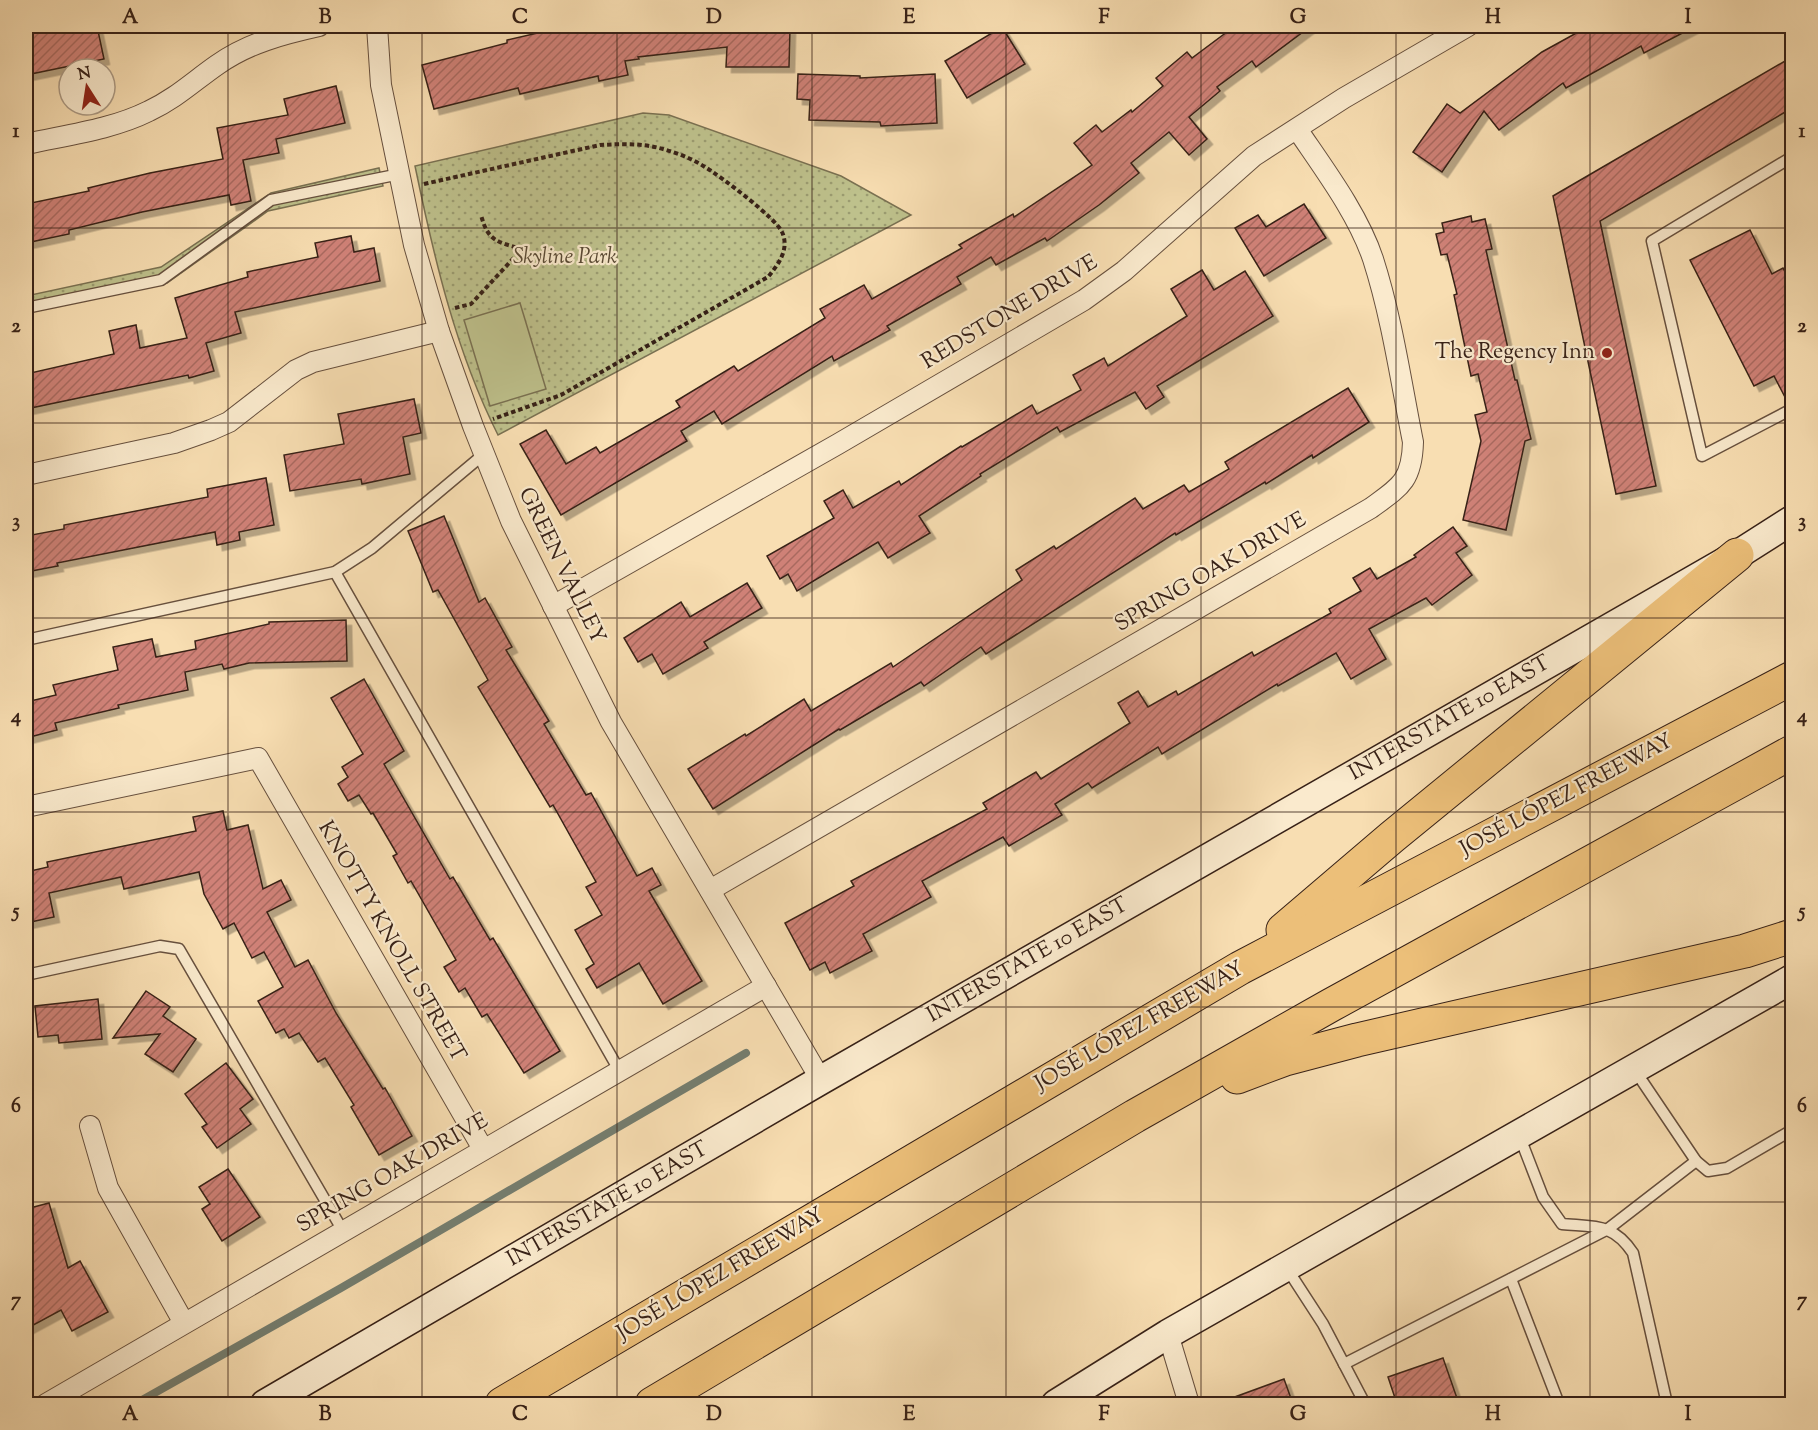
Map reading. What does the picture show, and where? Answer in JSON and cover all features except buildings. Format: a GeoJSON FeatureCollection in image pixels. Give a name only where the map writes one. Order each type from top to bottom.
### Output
{"type":"FeatureCollection","features":[{"type":"Feature","properties":{"kind":"highway"},"geometry":{"type":"LineString","coordinates":[[1240,968],[1392,837],[1737,555]]}},
{"type":"Feature","properties":{"kind":"highway","name":"JOSÉ LÓPEZ FREEWAY"},"geometry":{"type":"LineString","coordinates":[[502,1404],[1240,968],[1792,678]]}},
{"type":"Feature","properties":{"kind":"highway"},"geometry":{"type":"LineString","coordinates":[[652,1404],[1135,1116],[1331,1005],[1792,752]]}},
{"type":"Feature","properties":{"kind":"highway"},"geometry":{"type":"LineString","coordinates":[[1135,1116],[1285,1059],[1320,1049],[1745,951],[1792,936]]}},
{"type":"Feature","properties":{"kind":"main road","name":"INTERSTATE 10 EAST"},"geometry":{"type":"LineString","coordinates":[[265,1404],[821,1080],[1737,555],[1792,520]]}},
{"type":"Feature","properties":{"kind":"main road"},"geometry":{"type":"LineString","coordinates":[[1056,1404],[1168,1334],[1792,979]]}},
{"type":"Feature","properties":{"kind":"street"},"geometry":{"type":"LineString","coordinates":[[26,144],[99,128],[148,112],[172,99],[218,64],[254,44],[284,33],[319,26]]}},
{"type":"Feature","properties":{"kind":"street","name":"GREEN VALLEY"},"geometry":{"type":"LineString","coordinates":[[377,26],[381,85],[414,245],[437,323],[473,426],[510,521],[611,722],[821,1080]]}},
{"type":"Feature","properties":{"kind":"street","name":"REDSTONE DRIVE"},"geometry":{"type":"LineString","coordinates":[[553,606],[838,444],[1084,300],[1124,271],[1254,156],[1344,98],[1468,26]]}},
{"type":"Feature","properties":{"kind":"street","name":"SPRING OAK DRIVE"},"geometry":{"type":"LineString","coordinates":[[710,890],[1371,508],[1407,477],[1412,460],[1413,442],[1385,305],[1372,258],[1358,226],[1297,129]]}},
{"type":"Feature","properties":{"kind":"street"},"geometry":{"type":"LineString","coordinates":[[26,475],[183,440],[212,430],[229,422],[296,370],[313,362],[437,323]]}},
{"type":"Feature","properties":{"kind":"street","name":"KNOTTY KNOLL STREET"},"geometry":{"type":"LineString","coordinates":[[26,807],[258,758],[483,1149]]}},
{"type":"Feature","properties":{"kind":"street","name":"SPRING OAK DRIVE"},"geometry":{"type":"LineString","coordinates":[[46,1404],[766,986]]}},
{"type":"Feature","properties":{"kind":"street"},"geometry":{"type":"LineString","coordinates":[[90,1126],[108,1188],[184,1323]]}},
{"type":"Feature","properties":{"kind":"street"},"geometry":{"type":"LineString","coordinates":[[1168,1334],[1189,1404]]}},
{"type":"Feature","properties":{"kind":"lane"},"geometry":{"type":"LineString","coordinates":[[1792,157],[1652,241],[1702,456],[1792,409]]}},
{"type":"Feature","properties":{"kind":"lane"},"geometry":{"type":"LineString","coordinates":[[26,308],[161,280],[271,200],[401,181]]}},
{"type":"Feature","properties":{"kind":"lane"},"geometry":{"type":"LineString","coordinates":[[26,640],[334,572],[372,548],[484,454]]}},
{"type":"Feature","properties":{"kind":"lane"},"geometry":{"type":"LineString","coordinates":[[334,572],[620,1070]]}},
{"type":"Feature","properties":{"kind":"lane"},"geometry":{"type":"LineString","coordinates":[[26,975],[160,946],[179,949],[343,1231]]}},
{"type":"Feature","properties":{"kind":"lane"},"geometry":{"type":"LineString","coordinates":[[1634,1069],[1696,1161],[1708,1171],[1727,1168],[1792,1130]]}},
{"type":"Feature","properties":{"kind":"lane"},"geometry":{"type":"LineString","coordinates":[[1519,1135],[1543,1197],[1562,1224],[1608,1228],[1625,1242],[1633,1253],[1667,1404]]}},
{"type":"Feature","properties":{"kind":"lane"},"geometry":{"type":"LineString","coordinates":[[1344,1364],[1608,1228],[1696,1161]]}},
{"type":"Feature","properties":{"kind":"lane"},"geometry":{"type":"LineString","coordinates":[[1286,1267],[1323,1324],[1365,1404]]}},
{"type":"Feature","properties":{"kind":"lane"},"geometry":{"type":"LineString","coordinates":[[1511,1279],[1559,1404]]}},
{"type":"Feature","properties":{"kind":"path"},"geometry":{"type":"LineString","coordinates":[[401,181],[600,145],[628,144],[658,147],[683,155],[707,168],[774,221],[783,232],[784,248],[781,261],[768,277],[561,395],[473,426]]}},
{"type":"Feature","properties":{"kind":"path"},"geometry":{"type":"LineString","coordinates":[[437,323],[471,304],[522,249],[495,241],[485,230],[481,215]]}},
{"type":"Feature","properties":{"kind":"green space","name":"Skyline Park"},"geometry":{"type":"Polygon","coordinates":[[[643,113],[669,115],[841,176],[911,215],[498,435],[458,338],[430,235],[415,166],[643,113]]]}},
{"type":"Feature","properties":{"kind":"green space"},"geometry":{"type":"Polygon","coordinates":[[[379,168],[383,186],[268,211],[167,283],[26,313],[26,296],[161,267],[271,193],[379,168]]]}},
{"type":"Feature","properties":{"kind":"green space"},"geometry":{"type":"Polygon","coordinates":[[[520,303],[546,389],[490,406],[464,320],[520,303]]]}},
{"type":"Feature","properties":{"kind":"waterway"},"geometry":{"type":"LineString","coordinates":[[135,1404],[341,1288],[746,1053]]}},
{"type":"Feature","properties":{"kind":"place","name":"The Regency Inn"},"geometry":{"type":"Point","coordinates":[1607,353]}}]}
